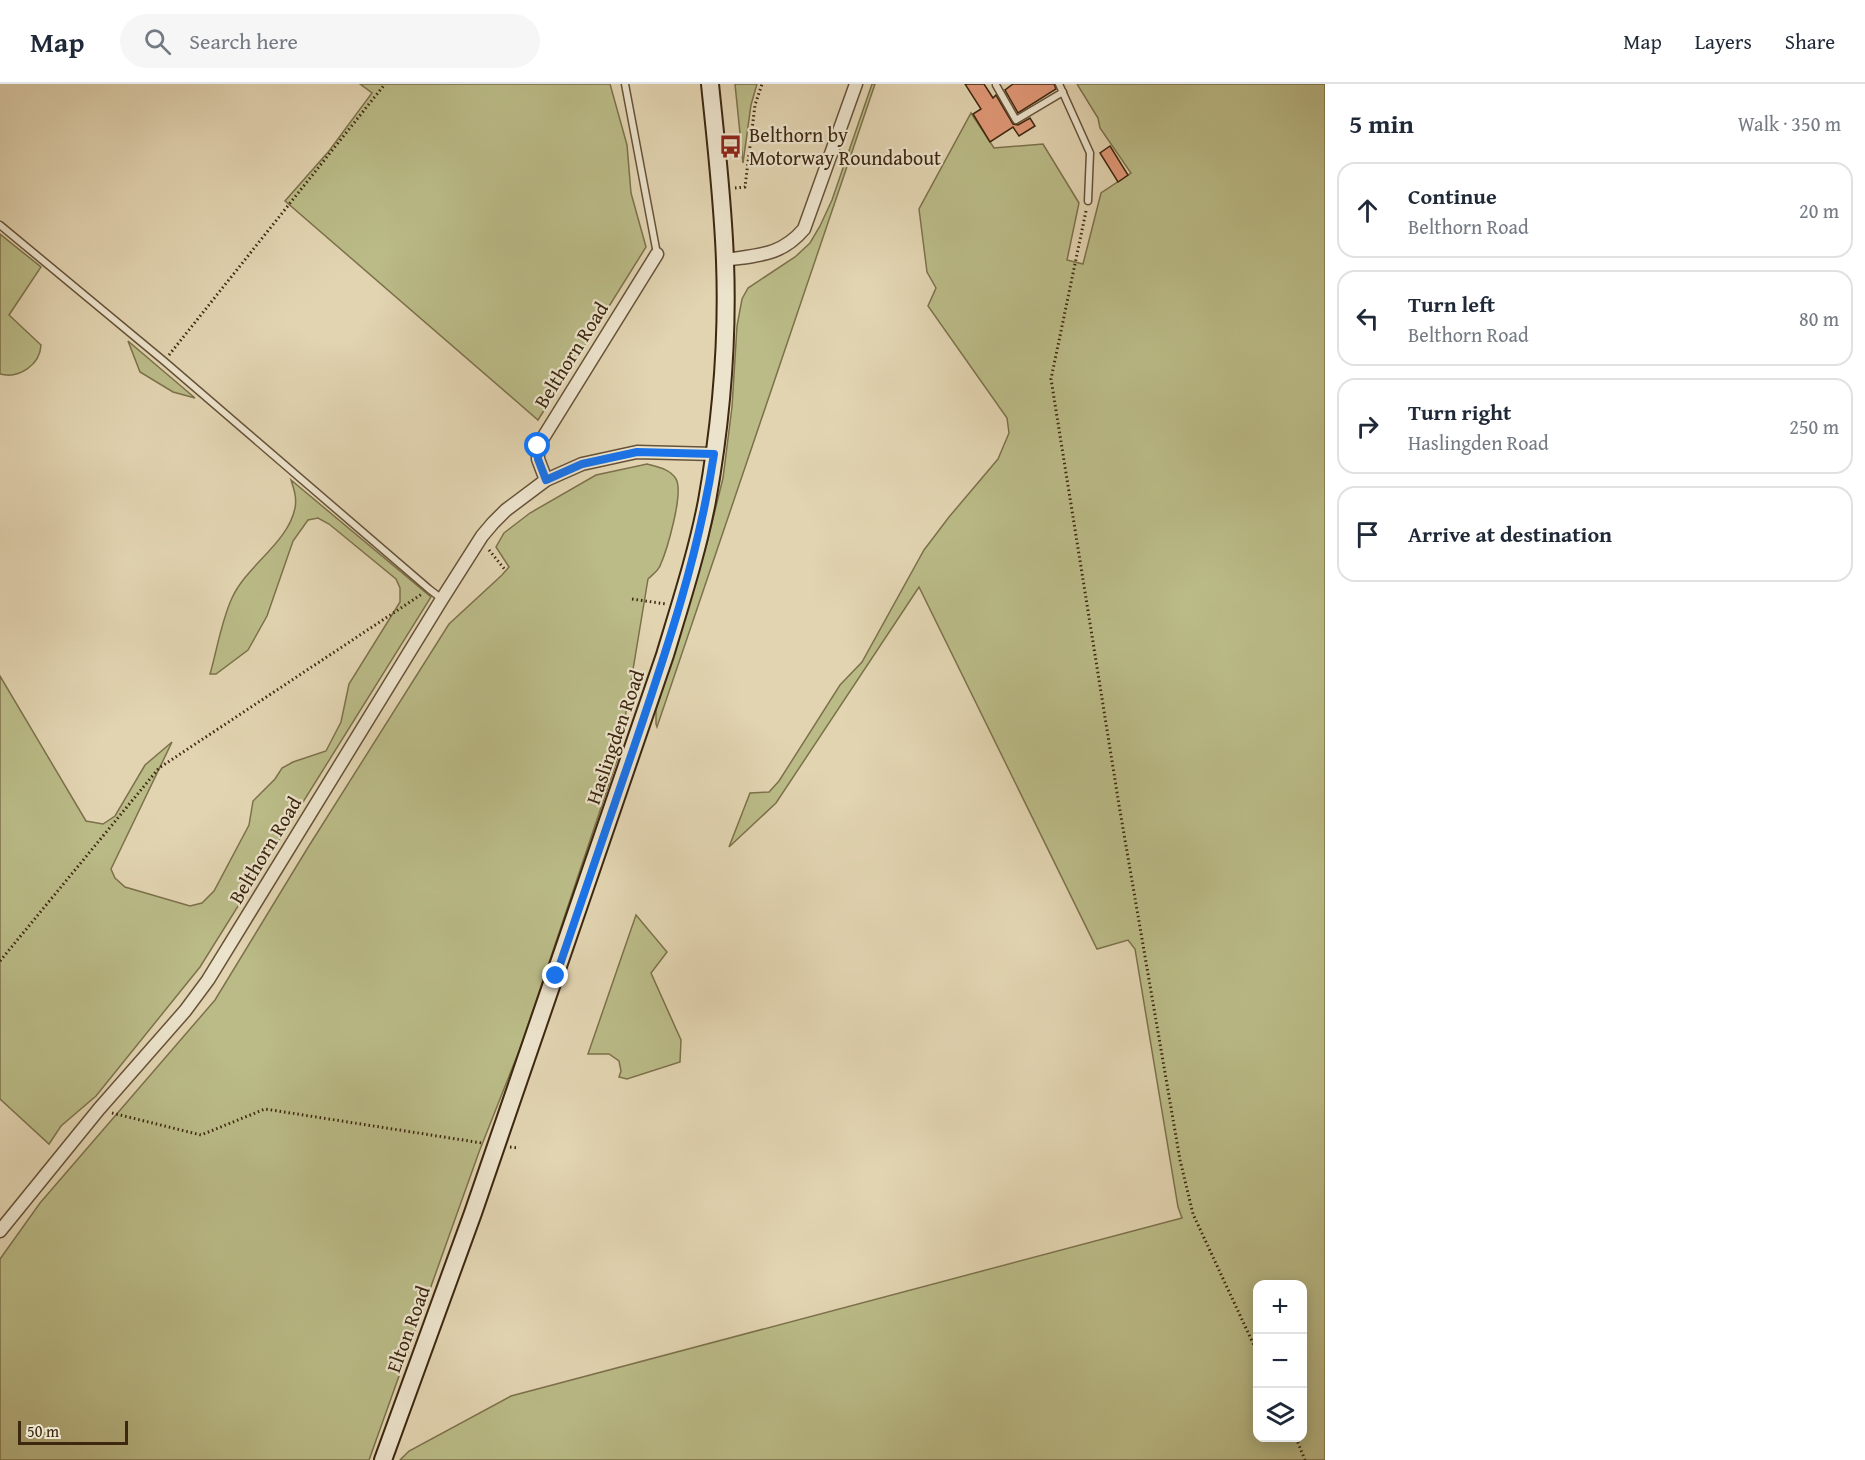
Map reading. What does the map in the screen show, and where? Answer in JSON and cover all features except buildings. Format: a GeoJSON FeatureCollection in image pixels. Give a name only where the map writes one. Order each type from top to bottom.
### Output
{"type":"FeatureCollection","features":[{"type":"Feature","properties":{"kind":"main road","name":"Haslingden Road"},"geometry":{"type":"LineString","coordinates":[[473,1213],[658,677],[680,606],[707,502],[722,382],[726,321],[725,260],[710,84]]}},
{"type":"Feature","properties":{"kind":"main road","name":"Elton Road"},"geometry":{"type":"LineString","coordinates":[[383,1460],[473,1213]]}},
{"type":"Feature","properties":{"kind":"street"},"geometry":{"type":"LineString","coordinates":[[725,260],[780,250],[796,239],[804,229],[856,84]]}},
{"type":"Feature","properties":{"kind":"street","name":"Belthorn Road"},"geometry":{"type":"LineString","coordinates":[[546,480],[538,459],[538,446],[657,254]]}},
{"type":"Feature","properties":{"kind":"street","name":"Belthorn Road"},"geometry":{"type":"LineString","coordinates":[[0,1231],[99,1109],[185,1011],[208,980],[480,539],[506,510],[546,480],[582,464],[637,452],[714,454]]}},
{"type":"Feature","properties":{"kind":"lane"},"geometry":{"type":"LineString","coordinates":[[625,84],[657,254]]}},
{"type":"Feature","properties":{"kind":"lane"},"geometry":{"type":"LineString","coordinates":[[1059,84],[1090,153],[1088,201]]}},
{"type":"Feature","properties":{"kind":"lane"},"geometry":{"type":"LineString","coordinates":[[996,85],[1016,120],[1063,92]]}},
{"type":"Feature","properties":{"kind":"lane"},"geometry":{"type":"LineString","coordinates":[[0,225],[164,361],[442,599]]}},
{"type":"Feature","properties":{"kind":"path"},"geometry":{"type":"LineString","coordinates":[[164,361],[385,84]]}},
{"type":"Feature","properties":{"kind":"path"},"geometry":{"type":"LineString","coordinates":[[720,189],[745,187],[755,105],[762,84]]}},
{"type":"Feature","properties":{"kind":"path"},"geometry":{"type":"LineString","coordinates":[[1088,201],[1051,379],[1117,794],[1180,1160],[1193,1214],[1253,1345]]}},
{"type":"Feature","properties":{"kind":"path"},"geometry":{"type":"LineString","coordinates":[[480,539],[506,571]]}},
{"type":"Feature","properties":{"kind":"path"},"geometry":{"type":"LineString","coordinates":[[0,961],[159,768],[429,589]]}},
{"type":"Feature","properties":{"kind":"path"},"geometry":{"type":"LineString","coordinates":[[632,599],[680,606]]}},
{"type":"Feature","properties":{"kind":"path"},"geometry":{"type":"LineString","coordinates":[[99,1109],[201,1135],[265,1109],[496,1146]]}},
{"type":"Feature","properties":{"kind":"path"},"geometry":{"type":"LineString","coordinates":[[1298,1442],[1305,1460]]}},
{"type":"Feature","properties":{"kind":"green space"},"geometry":{"type":"Polygon","coordinates":[[[360,84],[610,84],[627,145],[631,193],[646,247],[538,420],[285,201],[329,151],[372,93],[360,84]]]}},
{"type":"Feature","properties":{"kind":"green space"},"geometry":{"type":"Polygon","coordinates":[[[735,84],[757,84],[751,105],[743,163],[735,84]]]}},
{"type":"Feature","properties":{"kind":"green space"},"geometry":{"type":"Polygon","coordinates":[[[872,84],[875,84],[657,727],[656,710],[707,543],[723,478],[732,407],[737,326],[742,299],[748,288],[795,257],[810,243],[832,200],[872,84]]]}},
{"type":"Feature","properties":{"kind":"green space"},"geometry":{"type":"Polygon","coordinates":[[[1077,84],[1325,84],[1325,1460],[400,1460],[409,1451],[511,1396],[1182,1218],[1178,1207],[1135,949],[1128,940],[1097,949],[919,587],[776,803],[729,847],[750,793],[769,792],[779,781],[840,685],[862,662],[924,550],[998,459],[1009,433],[1007,418],[928,306],[936,288],[927,272],[919,209],[971,113],[994,148],[1043,144],[1079,203],[1067,260],[1083,264],[1101,193],[1131,173],[1100,128],[1098,118],[1077,84]]]}},
{"type":"Feature","properties":{"kind":"green space"},"geometry":{"type":"Polygon","coordinates":[[[0,234],[41,267],[9,315],[41,345],[40,352],[37,359],[27,369],[7,375],[0,374],[0,234]]]}},
{"type":"Feature","properties":{"kind":"green space"},"geometry":{"type":"Polygon","coordinates":[[[128,341],[195,398],[173,392],[140,372],[128,341]]]}},
{"type":"Feature","properties":{"kind":"green space"},"geometry":{"type":"Polygon","coordinates":[[[647,464],[663,469],[676,479],[678,496],[674,522],[663,558],[658,570],[648,579],[619,754],[521,1046],[479,1152],[369,1460],[0,1460],[0,1259],[40,1203],[215,1000],[449,624],[509,567],[496,547],[504,533],[530,513],[596,475],[647,464]]]}},
{"type":"Feature","properties":{"kind":"green space"},"geometry":{"type":"Polygon","coordinates":[[[291,480],[431,597],[200,967],[96,1096],[61,1126],[49,1144],[0,1099],[0,676],[86,821],[103,824],[115,816],[145,765],[172,742],[111,869],[115,878],[125,887],[190,906],[202,903],[214,891],[249,825],[253,801],[275,779],[282,768],[326,751],[341,722],[349,684],[400,602],[400,588],[396,579],[329,524],[318,518],[308,520],[293,541],[267,616],[248,650],[216,674],[210,674],[222,626],[232,598],[247,575],[276,543],[291,521],[296,501],[291,480]]]}},
{"type":"Feature","properties":{"kind":"green space"},"geometry":{"type":"Polygon","coordinates":[[[636,915],[667,952],[651,973],[681,1040],[680,1062],[627,1079],[619,1077],[621,1071],[619,1061],[609,1054],[588,1054],[636,915]]]}},
{"type":"Feature","properties":{"kind":"place","name":"Belthorn by Motorway Roundabout"},"geometry":{"type":"Point","coordinates":[731,146]}},
{"type":"Feature","properties":{"kind":"route"},"geometry":{"type":"LineString","coordinates":[[538,446],[538,459],[546,480],[582,464],[637,452],[714,454],[707,502],[688,579],[665,655],[556,976]]}}]}
